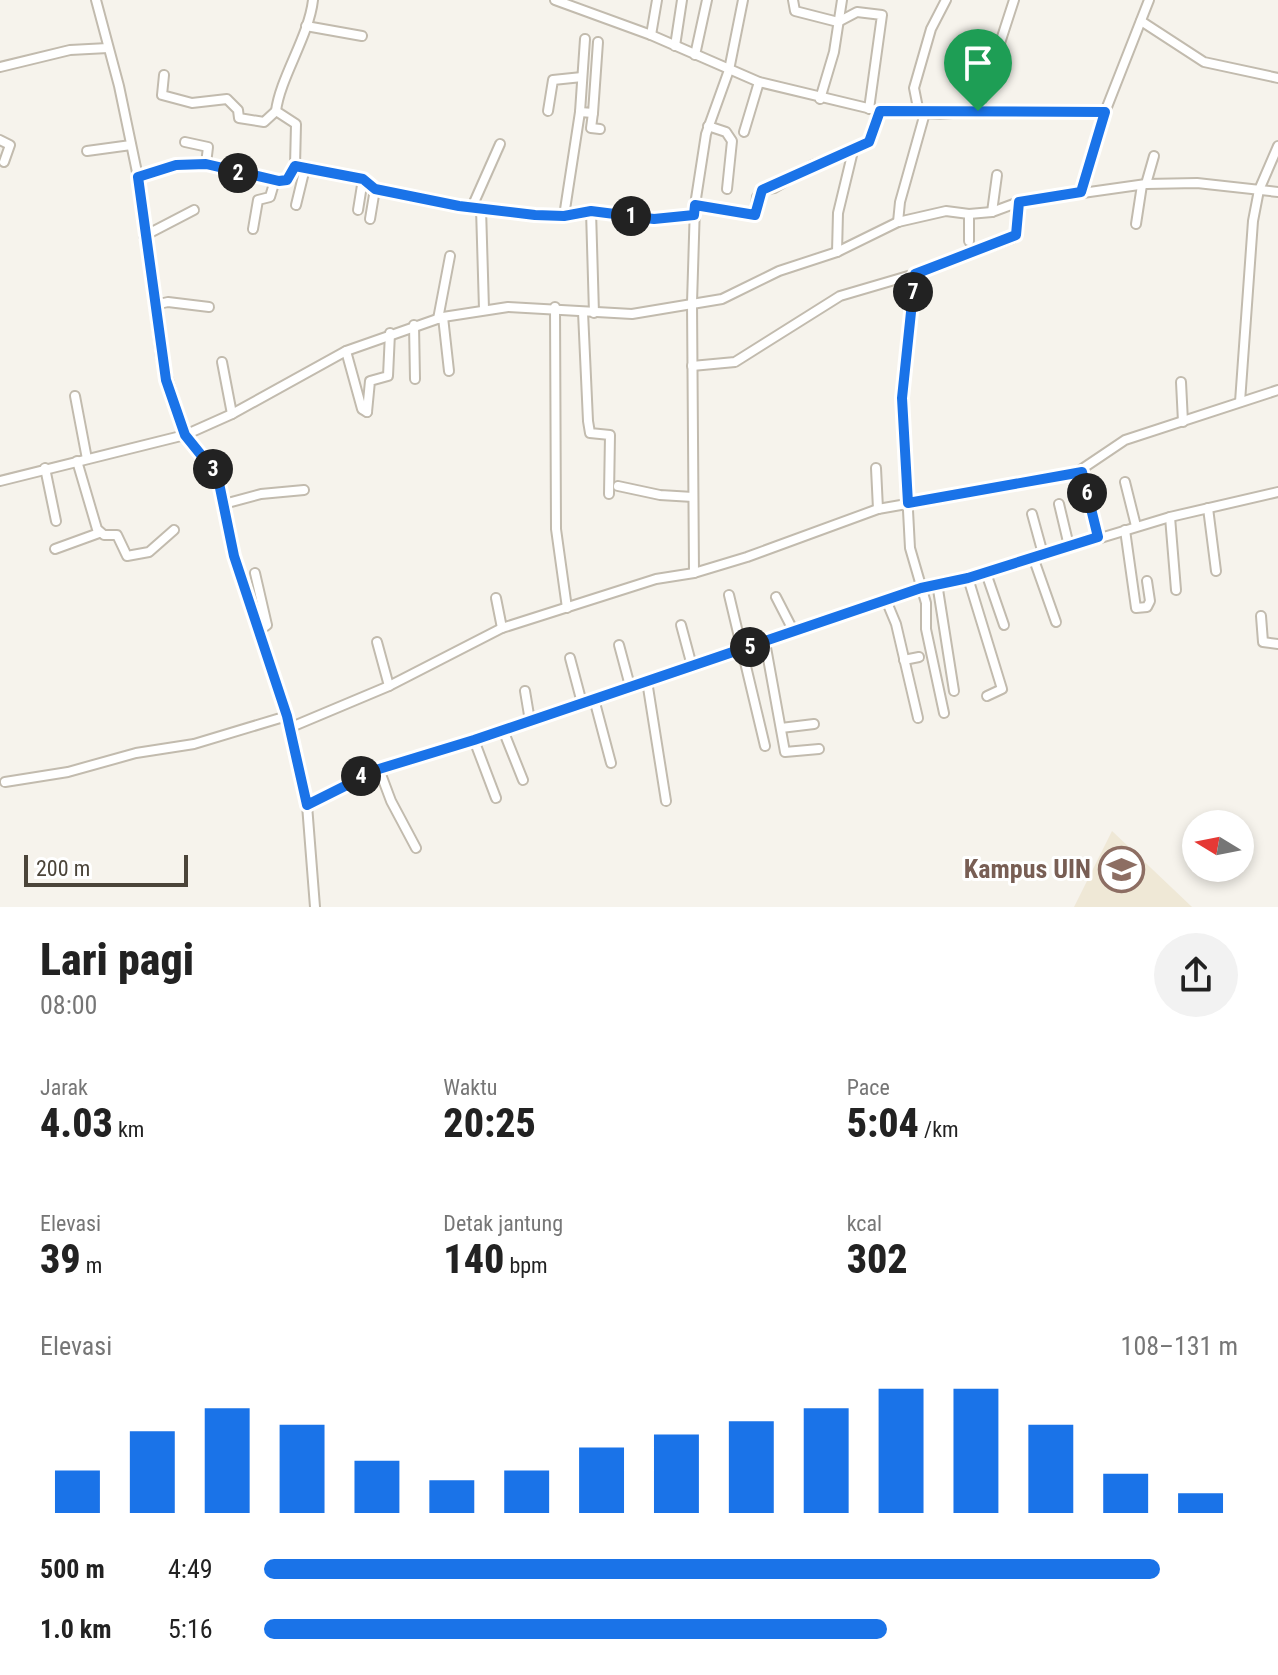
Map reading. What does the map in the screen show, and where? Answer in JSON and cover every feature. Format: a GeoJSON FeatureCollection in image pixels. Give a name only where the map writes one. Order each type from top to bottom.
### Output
{"type":"FeatureCollection","features":[{"type":"Feature","properties":{"kind":"street"},"geometry":{"type":"LineString","coordinates":[[96,0],[138,177],[161,357],[185,435],[216,474],[234,556],[287,716],[307,805],[315,907]]}},
{"type":"Feature","properties":{"kind":"street"},"geometry":{"type":"LineString","coordinates":[[164,75],[162,95],[192,103],[227,99],[238,110],[239,118],[264,122],[276,111],[313,0]]}},
{"type":"Feature","properties":{"kind":"street"},"geometry":{"type":"LineString","coordinates":[[555,0],[651,35],[759,82],[869,109],[922,113],[1105,112]]}},
{"type":"Feature","properties":{"kind":"street"},"geometry":{"type":"LineString","coordinates":[[651,35],[657,0]]}},
{"type":"Feature","properties":{"kind":"street"},"geometry":{"type":"LineString","coordinates":[[675,46],[682,0]]}},
{"type":"Feature","properties":{"kind":"street"},"geometry":{"type":"LineString","coordinates":[[695,55],[707,0]]}},
{"type":"Feature","properties":{"kind":"street"},"geometry":{"type":"LineString","coordinates":[[694,573],[692,303],[695,210],[708,126],[729,70],[743,0]]}},
{"type":"Feature","properties":{"kind":"street"},"geometry":{"type":"LineString","coordinates":[[793,0],[795,11],[838,22],[857,12],[878,13],[883,19],[869,109]]}},
{"type":"Feature","properties":{"kind":"street"},"geometry":{"type":"LineString","coordinates":[[820,99],[842,0]]}},
{"type":"Feature","properties":{"kind":"street"},"geometry":{"type":"LineString","coordinates":[[898,222],[922,113],[914,88],[931,29],[946,0]]}},
{"type":"Feature","properties":{"kind":"street"},"geometry":{"type":"LineString","coordinates":[[978,111],[1014,0]]}},
{"type":"Feature","properties":{"kind":"street"},"geometry":{"type":"LineString","coordinates":[[1081,192],[1105,112],[1149,0]]}},
{"type":"Feature","properties":{"kind":"street"},"geometry":{"type":"LineString","coordinates":[[1141,21],[1204,62],[1278,78]]}},
{"type":"Feature","properties":{"kind":"street"},"geometry":{"type":"LineString","coordinates":[[306,26],[362,36]]}},
{"type":"Feature","properties":{"kind":"street"},"geometry":{"type":"LineString","coordinates":[[564,216],[580,112],[585,39]]}},
{"type":"Feature","properties":{"kind":"street"},"geometry":{"type":"LineString","coordinates":[[598,42],[591,128],[600,129]]}},
{"type":"Feature","properties":{"kind":"street"},"geometry":{"type":"LineString","coordinates":[[0,67],[70,50],[108,48]]}},
{"type":"Feature","properties":{"kind":"street"},"geometry":{"type":"LineString","coordinates":[[548,111],[553,80],[582,77]]}},
{"type":"Feature","properties":{"kind":"street"},"geometry":{"type":"LineString","coordinates":[[744,132],[759,82]]}},
{"type":"Feature","properties":{"kind":"street"},"geometry":{"type":"LineString","coordinates":[[276,111],[295,122],[300,167],[296,205]]}},
{"type":"Feature","properties":{"kind":"street"},"geometry":{"type":"LineString","coordinates":[[300,167],[363,179],[375,189],[476,208],[564,216],[591,211],[654,219],[695,210],[755,215],[762,190],[774,188],[813,165],[853,151],[871,140],[880,111]]}},
{"type":"Feature","properties":{"kind":"street"},"geometry":{"type":"LineString","coordinates":[[580,112],[593,113]]}},
{"type":"Feature","properties":{"kind":"street"},"geometry":{"type":"LineString","coordinates":[[708,126],[726,132],[732,141],[727,189]]}},
{"type":"Feature","properties":{"kind":"street"},"geometry":{"type":"LineString","coordinates":[[0,140],[10,145],[4,162]]}},
{"type":"Feature","properties":{"kind":"street"},"geometry":{"type":"LineString","coordinates":[[185,142],[208,147],[206,164]]}},
{"type":"Feature","properties":{"kind":"street"},"geometry":{"type":"LineString","coordinates":[[484,309],[476,208],[500,144]]}},
{"type":"Feature","properties":{"kind":"street"},"geometry":{"type":"LineString","coordinates":[[87,151],[131,145]]}},
{"type":"Feature","properties":{"kind":"street"},"geometry":{"type":"LineString","coordinates":[[1240,402],[1253,221],[1259,190],[1278,146]]}},
{"type":"Feature","properties":{"kind":"street"},"geometry":{"type":"LineString","coordinates":[[837,252],[838,213],[853,151]]}},
{"type":"Feature","properties":{"kind":"street"},"geometry":{"type":"LineString","coordinates":[[1136,224],[1154,156]]}},
{"type":"Feature","properties":{"kind":"street"},"geometry":{"type":"LineString","coordinates":[[138,177],[176,165],[206,164],[287,180],[300,167]]}},
{"type":"Feature","properties":{"kind":"street"},"geometry":{"type":"LineString","coordinates":[[992,212],[997,175]]}},
{"type":"Feature","properties":{"kind":"street"},"geometry":{"type":"LineString","coordinates":[[358,210],[363,179]]}},
{"type":"Feature","properties":{"kind":"street"},"geometry":{"type":"LineString","coordinates":[[253,229],[258,200],[270,197],[275,180]]}},
{"type":"Feature","properties":{"kind":"street"},"geometry":{"type":"LineString","coordinates":[[0,481],[185,435],[232,414],[346,351],[390,333],[441,318],[484,309],[555,307],[594,313],[662,312],[692,303],[722,299],[779,271],[837,252],[898,222],[946,211],[969,214],[992,212],[1019,202],[1144,185],[1197,183],[1278,192]]}},
{"type":"Feature","properties":{"kind":"street"},"geometry":{"type":"LineString","coordinates":[[370,219],[375,189]]}},
{"type":"Feature","properties":{"kind":"street"},"geometry":{"type":"LineString","coordinates":[[692,366],[735,362],[840,296],[915,274],[1016,235],[1019,202]]}},
{"type":"Feature","properties":{"kind":"street"},"geometry":{"type":"LineString","coordinates":[[144,236],[194,210]]}},
{"type":"Feature","properties":{"kind":"street"},"geometry":{"type":"LineString","coordinates":[[591,211],[594,313]]}},
{"type":"Feature","properties":{"kind":"street"},"geometry":{"type":"LineString","coordinates":[[969,214],[969,241]]}},
{"type":"Feature","properties":{"kind":"street"},"geometry":{"type":"LineString","coordinates":[[449,371],[441,318],[450,256]]}},
{"type":"Feature","properties":{"kind":"street"},"geometry":{"type":"LineString","coordinates":[[915,274],[902,398],[910,548],[926,603],[926,629],[944,713]]}},
{"type":"Feature","properties":{"kind":"street"},"geometry":{"type":"LineString","coordinates":[[154,305],[168,302],[209,307]]}},
{"type":"Feature","properties":{"kind":"street"},"geometry":{"type":"LineString","coordinates":[[555,307],[556,529],[567,608]]}},
{"type":"Feature","properties":{"kind":"street"},"geometry":{"type":"LineString","coordinates":[[583,312],[588,421],[590,433],[610,435],[609,494]]}},
{"type":"Feature","properties":{"kind":"street"},"geometry":{"type":"LineString","coordinates":[[414,325],[415,379]]}},
{"type":"Feature","properties":{"kind":"street"},"geometry":{"type":"LineString","coordinates":[[346,351],[362,409],[367,412],[370,381],[388,376],[390,333]]}},
{"type":"Feature","properties":{"kind":"street"},"geometry":{"type":"LineString","coordinates":[[222,362],[232,414]]}},
{"type":"Feature","properties":{"kind":"street"},"geometry":{"type":"LineString","coordinates":[[1181,382],[1183,422]]}},
{"type":"Feature","properties":{"kind":"street"},"geometry":{"type":"LineString","coordinates":[[289,728],[389,686],[502,628],[656,579],[694,573],[878,509],[1082,472],[1125,440],[1278,390]]}},
{"type":"Feature","properties":{"kind":"street"},"geometry":{"type":"LineString","coordinates":[[75,396],[87,459]]}},
{"type":"Feature","properties":{"kind":"street"},"geometry":{"type":"LineString","coordinates":[[77,461],[99,533]]}},
{"type":"Feature","properties":{"kind":"street"},"geometry":{"type":"LineString","coordinates":[[45,468],[56,521]]}},
{"type":"Feature","properties":{"kind":"street"},"geometry":{"type":"LineString","coordinates":[[876,468],[878,509]]}},
{"type":"Feature","properties":{"kind":"street"},"geometry":{"type":"LineString","coordinates":[[1082,472],[1098,537]]}},
{"type":"Feature","properties":{"kind":"street"},"geometry":{"type":"LineString","coordinates":[[1125,482],[1136,526]]}},
{"type":"Feature","properties":{"kind":"street"},"geometry":{"type":"LineString","coordinates":[[618,486],[660,495],[693,497]]}},
{"type":"Feature","properties":{"kind":"street"},"geometry":{"type":"LineString","coordinates":[[224,504],[261,494],[304,490]]}},
{"type":"Feature","properties":{"kind":"street"},"geometry":{"type":"LineString","coordinates":[[307,805],[379,769],[474,740],[921,588],[986,573],[1136,526],[1278,492]]}},
{"type":"Feature","properties":{"kind":"street"},"geometry":{"type":"LineString","coordinates":[[1059,504],[1069,546]]}},
{"type":"Feature","properties":{"kind":"street"},"geometry":{"type":"LineString","coordinates":[[1208,508],[1216,571]]}},
{"type":"Feature","properties":{"kind":"street"},"geometry":{"type":"LineString","coordinates":[[1032,514],[1043,554]]}},
{"type":"Feature","properties":{"kind":"street"},"geometry":{"type":"LineString","coordinates":[[1170,517],[1176,590]]}},
{"type":"Feature","properties":{"kind":"street"},"geometry":{"type":"LineString","coordinates":[[55,549],[99,533],[117,535],[127,556],[149,552],[174,530]]}},
{"type":"Feature","properties":{"kind":"street"},"geometry":{"type":"LineString","coordinates":[[1125,530],[1136,608],[1147,607],[1150,601],[1147,581]]}},
{"type":"Feature","properties":{"kind":"street"},"geometry":{"type":"LineString","coordinates":[[1033,557],[1056,622]]}},
{"type":"Feature","properties":{"kind":"street"},"geometry":{"type":"LineString","coordinates":[[255,573],[267,625],[259,631]]}},
{"type":"Feature","properties":{"kind":"street"},"geometry":{"type":"LineString","coordinates":[[986,573],[1004,625]]}},
{"type":"Feature","properties":{"kind":"street"},"geometry":{"type":"LineString","coordinates":[[968,578],[1002,689],[987,696]]}},
{"type":"Feature","properties":{"kind":"street"},"geometry":{"type":"LineString","coordinates":[[937,583],[954,691]]}},
{"type":"Feature","properties":{"kind":"street"},"geometry":{"type":"LineString","coordinates":[[729,595],[765,746]]}},
{"type":"Feature","properties":{"kind":"street"},"geometry":{"type":"LineString","coordinates":[[776,597],[794,632]]}},
{"type":"Feature","properties":{"kind":"street"},"geometry":{"type":"LineString","coordinates":[[496,598],[502,628]]}},
{"type":"Feature","properties":{"kind":"street"},"geometry":{"type":"LineString","coordinates":[[886,600],[896,624],[918,718]]}},
{"type":"Feature","properties":{"kind":"street"},"geometry":{"type":"LineString","coordinates":[[1261,616],[1263,642],[1278,644]]}},
{"type":"Feature","properties":{"kind":"street"},"geometry":{"type":"LineString","coordinates":[[681,625],[692,666]]}},
{"type":"Feature","properties":{"kind":"street"},"geometry":{"type":"LineString","coordinates":[[377,642],[389,686]]}},
{"type":"Feature","properties":{"kind":"street"},"geometry":{"type":"LineString","coordinates":[[765,642],[785,752],[819,749]]}},
{"type":"Feature","properties":{"kind":"street"},"geometry":{"type":"LineString","coordinates":[[619,645],[630,686]]}},
{"type":"Feature","properties":{"kind":"street"},"geometry":{"type":"LineString","coordinates":[[904,660],[919,657]]}},
{"type":"Feature","properties":{"kind":"street"},"geometry":{"type":"LineString","coordinates":[[570,658],[582,703]]}},
{"type":"Feature","properties":{"kind":"street"},"geometry":{"type":"LineString","coordinates":[[647,681],[666,801]]}},
{"type":"Feature","properties":{"kind":"street"},"geometry":{"type":"LineString","coordinates":[[525,691],[530,721]]}},
{"type":"Feature","properties":{"kind":"street"},"geometry":{"type":"LineString","coordinates":[[594,699],[611,763]]}},
{"type":"Feature","properties":{"kind":"street"},"geometry":{"type":"LineString","coordinates":[[5,782],[68,772],[136,753],[194,744],[287,716]]}},
{"type":"Feature","properties":{"kind":"street"},"geometry":{"type":"LineString","coordinates":[[781,728],[814,724]]}},
{"type":"Feature","properties":{"kind":"street"},"geometry":{"type":"LineString","coordinates":[[503,730],[523,780]]}},
{"type":"Feature","properties":{"kind":"street"},"geometry":{"type":"LineString","coordinates":[[474,740],[496,798]]}},
{"type":"Feature","properties":{"kind":"street"},"geometry":{"type":"LineString","coordinates":[[379,769],[391,801],[416,848]]}},
{"type":"Feature","properties":{"kind":"shaded area","name":"Kampus UIN"},"geometry":{"type":"Polygon","coordinates":[[[1112,831],[1192,907],[1074,907],[1112,831]]]}},
{"type":"Feature","properties":{"kind":"place","name":"Kampus UIN"},"geometry":{"type":"Point","coordinates":[1122,869]}},
{"type":"Feature","properties":{"kind":"route"},"geometry":{"type":"LineString","coordinates":[[880,111],[940,114],[978,111],[1105,112],[1081,192],[1019,202],[1018,230],[1013,238],[915,274],[902,398],[908,503],[1082,472],[1098,537],[968,578],[921,588],[474,740],[379,769],[307,805],[287,716],[234,556],[219,483],[216,474],[185,435],[166,380],[157,333],[138,177],[176,165],[206,164],[279,181],[287,180],[295,166],[363,179],[375,189],[459,206],[535,215],[564,216],[591,211],[667,219],[694,215],[695,205],[755,215],[757,197],[762,190],[774,188],[798,172],[869,142],[880,111]]}}]}
